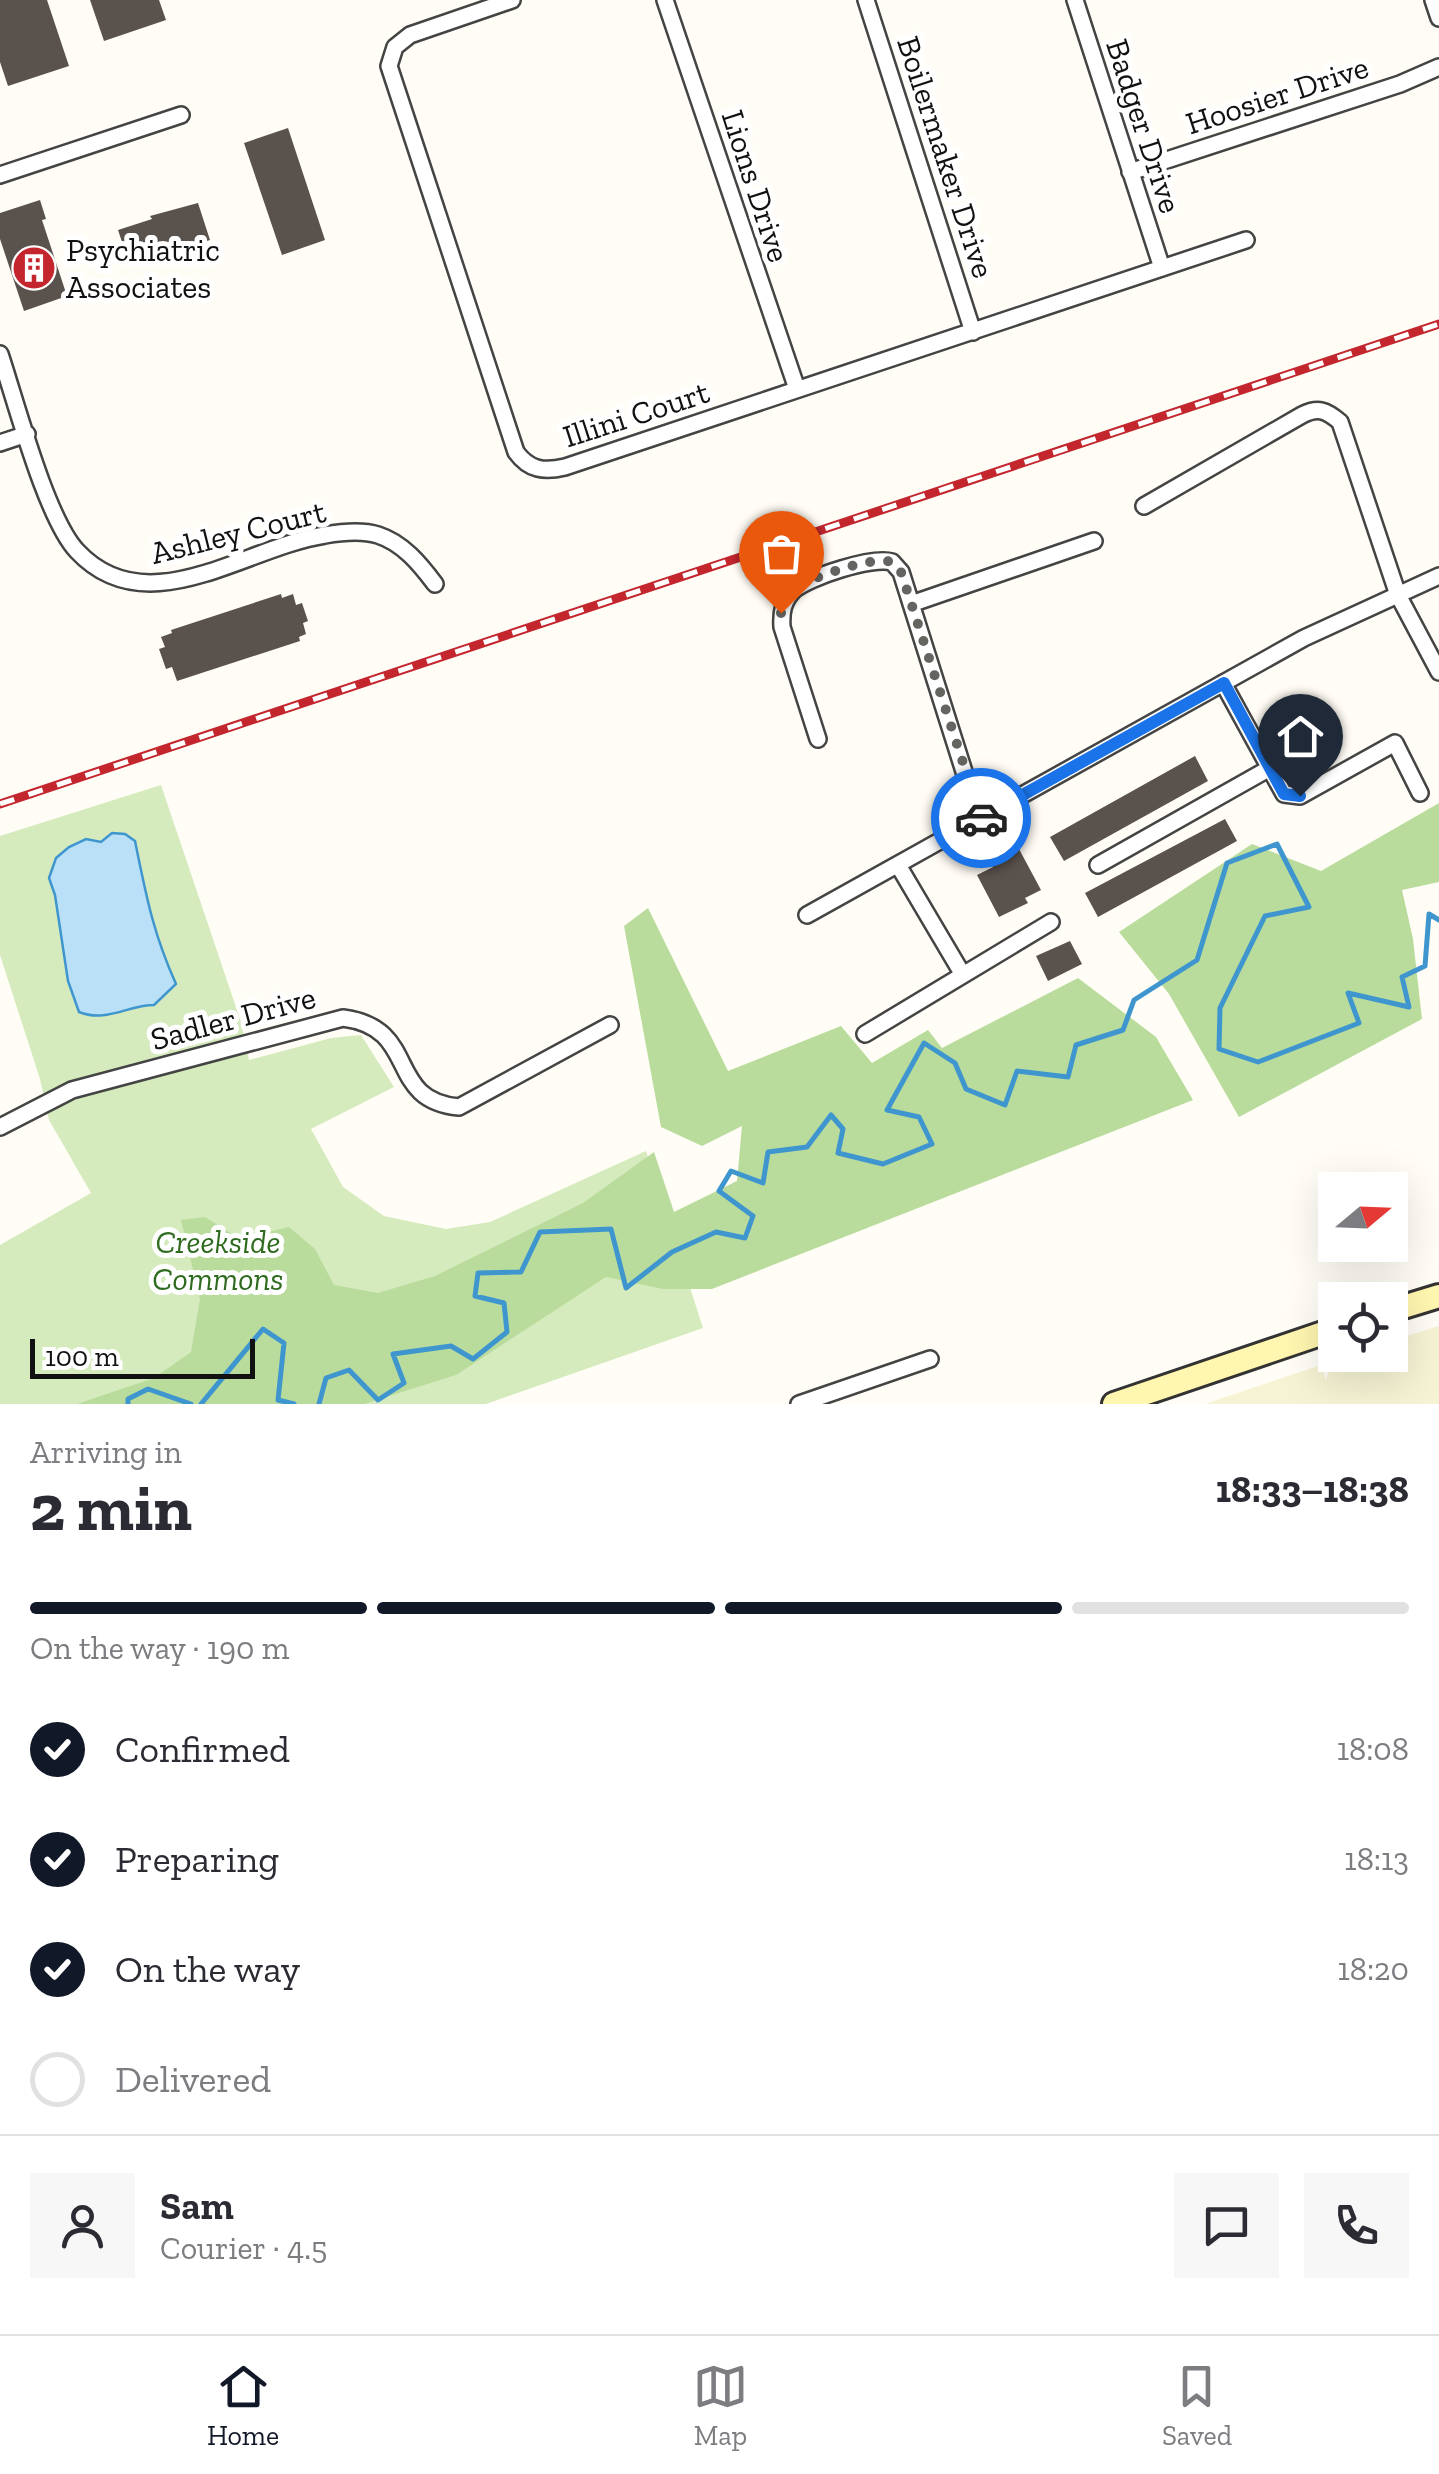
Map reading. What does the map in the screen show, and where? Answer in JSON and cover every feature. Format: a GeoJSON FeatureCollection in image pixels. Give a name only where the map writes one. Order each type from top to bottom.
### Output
{"type":"FeatureCollection","features":[{"type":"Feature","properties":{"kind":"street","name":"Illini Court"},"geometry":{"type":"LineString","coordinates":[[512,0],[410,35],[395,47],[389,66],[516,452],[534,468],[550,470],[1246,240]]}},
{"type":"Feature","properties":{"kind":"street","name":"Lions Drive"},"geometry":{"type":"LineString","coordinates":[[665,0],[796,389]]}},
{"type":"Feature","properties":{"kind":"street","name":"Boilermaker Drive"},"geometry":{"type":"LineString","coordinates":[[866,0],[973,332]]}},
{"type":"Feature","properties":{"kind":"street"},"geometry":{"type":"LineString","coordinates":[[1434,0],[1439,18]]}},
{"type":"Feature","properties":{"kind":"street","name":"Badger Drive"},"geometry":{"type":"LineString","coordinates":[[1078,1],[1162,268]]}},
{"type":"Feature","properties":{"kind":"street","name":"Hoosier Drive"},"geometry":{"type":"LineString","coordinates":[[1130,172],[1400,84],[1439,67]]}},
{"type":"Feature","properties":{"kind":"street"},"geometry":{"type":"LineString","coordinates":[[0,175],[181,115]]}},
{"type":"Feature","properties":{"kind":"street","name":"Ashley Court"},"geometry":{"type":"LineString","coordinates":[[0,354],[57,521],[76,550],[104,574],[138,585],[175,582],[308,538],[344,532],[377,534],[407,550],[434,584]]}},
{"type":"Feature","properties":{"kind":"street"},"geometry":{"type":"LineString","coordinates":[[1144,506],[1302,414],[1315,408],[1328,412],[1340,422],[1398,594],[1439,672]]}},
{"type":"Feature","properties":{"kind":"street"},"geometry":{"type":"LineString","coordinates":[[0,443],[27,434]]}},
{"type":"Feature","properties":{"kind":"street"},"geometry":{"type":"LineString","coordinates":[[911,604],[1094,541]]}},
{"type":"Feature","properties":{"kind":"street"},"geometry":{"type":"LineString","coordinates":[[818,739],[782,627],[785,601],[804,583],[883,559],[892,562],[901,572],[979,820]]}},
{"type":"Feature","properties":{"kind":"street"},"geometry":{"type":"LineString","coordinates":[[807,915],[1304,638],[1439,576]]}},
{"type":"Feature","properties":{"kind":"street"},"geometry":{"type":"LineString","coordinates":[[1224,683],[1284,794],[1300,796],[1395,743],[1420,793]]}},
{"type":"Feature","properties":{"kind":"street"},"geometry":{"type":"LineString","coordinates":[[1098,865],[1270,768]]}},
{"type":"Feature","properties":{"kind":"street"},"geometry":{"type":"LineString","coordinates":[[898,865],[963,975]]}},
{"type":"Feature","properties":{"kind":"street"},"geometry":{"type":"LineString","coordinates":[[865,1034],[1051,922]]}},
{"type":"Feature","properties":{"kind":"street","name":"Sadler Drive"},"geometry":{"type":"LineString","coordinates":[[0,1128],[72,1090],[342,1018],[363,1020],[377,1027],[426,1099],[460,1107],[610,1025]]}},
{"type":"Feature","properties":{"kind":"street"},"geometry":{"type":"LineString","coordinates":[[1408,1306],[1439,1296]]}},
{"type":"Feature","properties":{"kind":"street"},"geometry":{"type":"LineString","coordinates":[[1114,1404],[1318,1336]]}},
{"type":"Feature","properties":{"kind":"street"},"geometry":{"type":"LineString","coordinates":[[799,1404],[838,1398],[930,1360]]}},
{"type":"Feature","properties":{"kind":"shaded area"},"geometry":{"type":"Polygon","coordinates":[[[1439,1326],[1439,1404],[1205,1404],[1318,1366],[1326,1380],[1329,1372],[1408,1372],[1408,1335],[1439,1326]]]}},
{"type":"Feature","properties":{"kind":"green space","name":"Creekside Commons"},"geometry":{"type":"Polygon","coordinates":[[[161,785],[241,1022],[249,1060],[331,1038],[361,1035],[394,1087],[311,1129],[343,1187],[384,1216],[446,1229],[490,1222],[646,1151],[703,1328],[486,1404],[0,1404],[0,1245],[91,1193],[49,1120],[40,1079],[0,955],[0,836],[161,785]]]}},
{"type":"Feature","properties":{"kind":"green space"},"geometry":{"type":"Polygon","coordinates":[[[1439,803],[1439,882],[1402,890],[1413,939],[1422,1019],[1239,1117],[1169,994],[1119,932],[1252,844],[1321,871],[1439,803]]]}},
{"type":"Feature","properties":{"kind":"green space"},"geometry":{"type":"Polygon","coordinates":[[[648,908],[728,1071],[841,1026],[872,1063],[928,1030],[942,1048],[1078,978],[1156,1037],[1193,1100],[712,1289],[663,1289],[606,1277],[456,1375],[364,1404],[77,1404],[154,1378],[191,1352],[200,1299],[181,1220],[205,1217],[240,1239],[289,1227],[315,1249],[334,1285],[378,1293],[435,1276],[583,1203],[654,1152],[674,1212],[737,1181],[742,1126],[702,1146],[661,1127],[624,926],[648,908]]]}},
{"type":"Feature","properties":{"kind":"water"},"geometry":{"type":"Polygon","coordinates":[[[112,833],[125,834],[135,841],[156,931],[176,984],[154,1005],[98,1016],[79,1012],[68,981],[49,878],[56,858],[69,847],[86,839],[101,842],[112,833]]]}},
{"type":"Feature","properties":{"kind":"building"},"geometry":{"type":"Polygon","coordinates":[[[0,0],[47,0],[69,66],[8,86],[0,62],[0,0]]]}},
{"type":"Feature","properties":{"kind":"building"},"geometry":{"type":"Polygon","coordinates":[[[90,0],[159,0],[166,20],[104,41],[90,0]]]}},
{"type":"Feature","properties":{"kind":"building"},"geometry":{"type":"Polygon","coordinates":[[[288,128],[325,240],[282,255],[244,143],[288,128]]]}},
{"type":"Feature","properties":{"kind":"building","name":"Psychiatric Associates"},"geometry":{"type":"Polygon","coordinates":[[[40,200],[46,219],[42,220],[67,296],[24,311],[0,239],[0,213],[40,200]]]}},
{"type":"Feature","properties":{"kind":"building"},"geometry":{"type":"Polygon","coordinates":[[[198,203],[210,240],[130,266],[118,230],[152,219],[150,216],[198,203]]]}},
{"type":"Feature","properties":{"kind":"building"},"geometry":{"type":"Polygon","coordinates":[[[281,594],[282,598],[293,594],[296,605],[302,603],[308,621],[303,623],[306,634],[299,637],[300,641],[177,681],[172,667],[166,669],[159,649],[165,647],[161,637],[172,633],[171,630],[281,594]]]}},
{"type":"Feature","properties":{"kind":"building"},"geometry":{"type":"Polygon","coordinates":[[[1195,756],[1208,781],[1064,861],[1050,837],[1195,756]]]}},
{"type":"Feature","properties":{"kind":"building"},"geometry":{"type":"Polygon","coordinates":[[[1225,819],[1237,841],[1098,917],[1085,893],[1225,819]]]}},
{"type":"Feature","properties":{"kind":"building"},"geometry":{"type":"Polygon","coordinates":[[[1019,849],[1041,890],[1025,898],[1028,903],[999,917],[977,875],[993,867],[991,862],[1019,849]]]}},
{"type":"Feature","properties":{"kind":"building"},"geometry":{"type":"Polygon","coordinates":[[[1070,941],[1082,964],[1048,981],[1036,956],[1070,941]]]}},
{"type":"Feature","properties":{"kind":"waterway"},"geometry":{"type":"LineString","coordinates":[[319,1404],[326,1378],[349,1370],[378,1400],[404,1383],[393,1354],[451,1346],[473,1359],[507,1332],[504,1303],[475,1296],[478,1273],[521,1272],[540,1232],[611,1229],[626,1288],[672,1252],[716,1232],[745,1238],[753,1216],[719,1191],[731,1171],[763,1183],[768,1152],[807,1147],[831,1115],[843,1129],[838,1153],[883,1164],[932,1144],[919,1117],[887,1110],[924,1043],[955,1063],[966,1089],[1005,1105],[1017,1071],[1068,1077],[1076,1045],[1123,1030],[1134,1000],[1197,960],[1227,863],[1277,844],[1309,907],[1265,916],[1220,1008],[1219,1049],[1258,1062],[1359,1023],[1348,993],[1409,1007],[1402,977],[1425,966],[1429,914],[1439,920]]}},
{"type":"Feature","properties":{"kind":"waterway"},"geometry":{"type":"LineString","coordinates":[[201,1404],[263,1329],[284,1343],[278,1400],[294,1404]]}},
{"type":"Feature","properties":{"kind":"waterway"},"geometry":{"type":"LineString","coordinates":[[128,1404],[128,1399],[148,1389],[191,1404]]}},
{"type":"Feature","properties":{"kind":"railway"},"geometry":{"type":"LineString","coordinates":[[0,804],[1439,324]]}},
{"type":"Feature","properties":{"kind":"way so far"},"geometry":{"type":"LineString","coordinates":[[781,613],[785,601],[804,583],[871,561],[892,562],[901,572],[981,818]]}},
{"type":"Feature","properties":{"kind":"place","name":"Psychiatric Associates"},"geometry":{"type":"Point","coordinates":[34,268]}},
{"type":"Feature","properties":{"kind":"route"},"geometry":{"type":"LineString","coordinates":[[981,818],[1224,683],[1284,794],[1300,796]]}}]}
